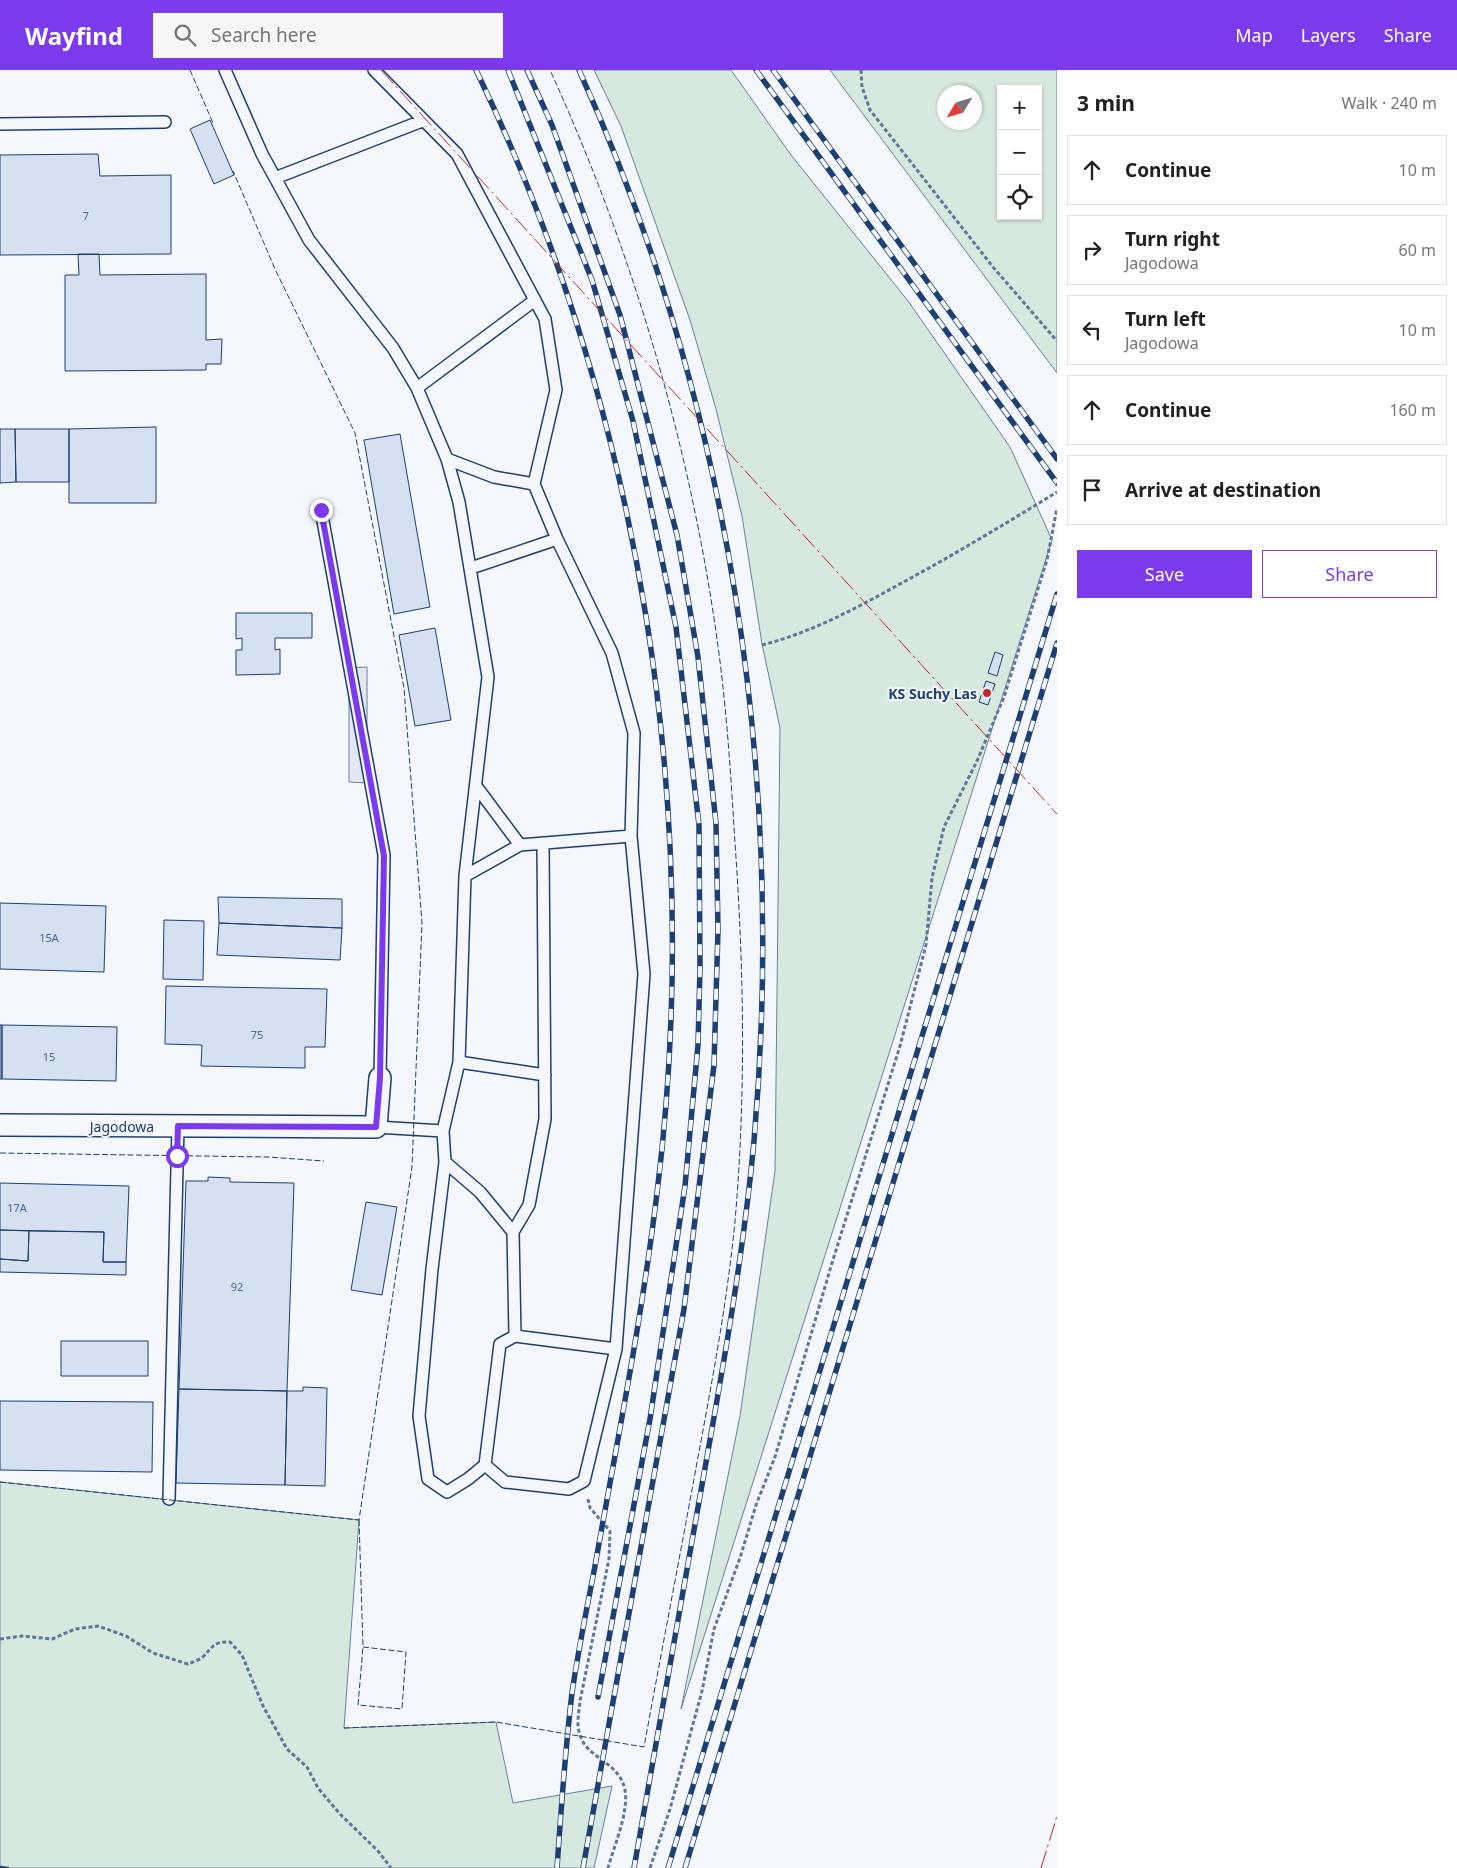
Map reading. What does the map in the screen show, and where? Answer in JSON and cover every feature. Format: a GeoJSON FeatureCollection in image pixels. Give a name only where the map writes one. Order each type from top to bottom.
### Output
{"type":"FeatureCollection","features":[{"type":"Feature","properties":{"kind":"street"},"geometry":{"type":"LineString","coordinates":[[376,1127],[380,1078]]}},
{"type":"Feature","properties":{"kind":"street","name":"Jagodowa"},"geometry":{"type":"LineString","coordinates":[[0,1125],[376,1127]]}},
{"type":"Feature","properties":{"kind":"lane"},"geometry":{"type":"LineString","coordinates":[[225,70],[275,178],[309,240],[393,348],[417,388],[447,458],[459,502],[488,677],[465,876],[459,1062],[443,1131],[445,1162],[432,1269],[419,1416],[428,1479],[447,1492],[468,1479],[485,1465],[500,1344],[515,1336],[616,1349]]}},
{"type":"Feature","properties":{"kind":"lane"},"geometry":{"type":"LineString","coordinates":[[374,70],[422,121],[457,154],[545,319],[556,390],[534,484],[557,539],[612,653],[634,733],[631,836],[644,974],[616,1349],[584,1481],[569,1489],[505,1482],[485,1465]]}},
{"type":"Feature","properties":{"kind":"lane"},"geometry":{"type":"LineString","coordinates":[[275,178],[422,121]]}},
{"type":"Feature","properties":{"kind":"lane"},"geometry":{"type":"LineString","coordinates":[[0,124],[166,122]]}},
{"type":"Feature","properties":{"kind":"lane"},"geometry":{"type":"LineString","coordinates":[[417,388],[535,300]]}},
{"type":"Feature","properties":{"kind":"lane"},"geometry":{"type":"LineString","coordinates":[[447,458],[494,477],[534,484]]}},
{"type":"Feature","properties":{"kind":"lane"},"geometry":{"type":"LineString","coordinates":[[321,510],[384,856],[380,1078]]}},
{"type":"Feature","properties":{"kind":"lane"},"geometry":{"type":"LineString","coordinates":[[471,568],[557,539]]}},
{"type":"Feature","properties":{"kind":"lane"},"geometry":{"type":"LineString","coordinates":[[476,786],[520,845]]}},
{"type":"Feature","properties":{"kind":"lane"},"geometry":{"type":"LineString","coordinates":[[465,876],[520,845],[631,836]]}},
{"type":"Feature","properties":{"kind":"lane"},"geometry":{"type":"LineString","coordinates":[[515,1336],[513,1232],[529,1205],[546,1119],[543,843]]}},
{"type":"Feature","properties":{"kind":"lane"},"geometry":{"type":"LineString","coordinates":[[459,1062],[545,1075]]}},
{"type":"Feature","properties":{"kind":"lane"},"geometry":{"type":"LineString","coordinates":[[169,1499],[178,1126]]}},
{"type":"Feature","properties":{"kind":"lane"},"geometry":{"type":"LineString","coordinates":[[376,1127],[443,1131]]}},
{"type":"Feature","properties":{"kind":"lane"},"geometry":{"type":"LineString","coordinates":[[445,1162],[480,1192],[513,1232]]}},
{"type":"Feature","properties":{"kind":"path"},"geometry":{"type":"LineString","coordinates":[[861,70],[862,87],[870,110],[987,259],[1057,341]]}},
{"type":"Feature","properties":{"kind":"path"},"geometry":{"type":"LineString","coordinates":[[762,645],[788,638],[858,607],[969,546],[1057,492]]}},
{"type":"Feature","properties":{"kind":"path"},"geometry":{"type":"LineString","coordinates":[[650,1868],[670,1809],[702,1691],[714,1629],[740,1558],[756,1505],[775,1457],[832,1263],[900,1046],[926,946],[932,878],[944,827],[977,761],[1004,697],[1047,560],[1057,508]]}},
{"type":"Feature","properties":{"kind":"path"},"geometry":{"type":"LineString","coordinates":[[584,1481],[590,1508],[610,1531],[609,1559],[580,1701],[578,1724],[580,1737],[588,1749],[611,1765],[625,1789],[626,1803],[608,1868]]}},
{"type":"Feature","properties":{"kind":"path"},"geometry":{"type":"LineString","coordinates":[[0,1639],[22,1636],[52,1639],[75,1629],[98,1626],[126,1636],[153,1653],[188,1664],[202,1658],[210,1647],[218,1641],[230,1642],[242,1655],[263,1706],[287,1749],[307,1767],[318,1788],[340,1814],[378,1851],[390,1868]]}},
{"type":"Feature","properties":{"kind":"shaded area"},"geometry":{"type":"Polygon","coordinates":[[[594,70],[731,70],[791,155],[908,301],[1010,447],[1052,540],[681,1709],[740,1416],[775,1171],[780,728],[762,644],[742,516],[716,409],[690,320],[621,126],[594,70]]]}},
{"type":"Feature","properties":{"kind":"shaded area"},"geometry":{"type":"Polygon","coordinates":[[[830,70],[1057,70],[1057,373],[830,70]]]}},
{"type":"Feature","properties":{"kind":"shaded area"},"geometry":{"type":"Polygon","coordinates":[[[367,667],[367,783],[349,782],[349,668],[367,667]]]}},
{"type":"Feature","properties":{"kind":"shaded area"},"geometry":{"type":"Polygon","coordinates":[[[0,1482],[359,1520],[344,1728],[496,1722],[513,1803],[612,1786],[594,1868],[0,1868],[0,1482]]]}},
{"type":"Feature","properties":{"kind":"building"},"geometry":{"type":"Polygon","coordinates":[[[210,120],[234,175],[214,184],[190,129],[210,120]]]}},
{"type":"Feature","properties":{"kind":"building"},"geometry":{"type":"Polygon","coordinates":[[[98,154],[100,176],[171,175],[171,254],[0,255],[0,155],[98,154]]]}},
{"type":"Feature","properties":{"kind":"building"},"geometry":{"type":"Polygon","coordinates":[[[78,254],[99,254],[100,275],[206,274],[206,340],[222,339],[221,364],[206,364],[206,370],[65,371],[65,275],[79,275],[78,254]]]}},
{"type":"Feature","properties":{"kind":"building"},"geometry":{"type":"Polygon","coordinates":[[[156,427],[156,503],[69,503],[69,429],[156,427]]]}},
{"type":"Feature","properties":{"kind":"building"},"geometry":{"type":"Polygon","coordinates":[[[0,429],[15,429],[16,482],[0,483],[0,429]]]}},
{"type":"Feature","properties":{"kind":"building"},"geometry":{"type":"Polygon","coordinates":[[[15,429],[69,429],[69,482],[16,482],[15,429]]]}},
{"type":"Feature","properties":{"kind":"building"},"geometry":{"type":"Polygon","coordinates":[[[400,434],[430,607],[394,614],[364,440],[400,434]]]}},
{"type":"Feature","properties":{"kind":"building"},"geometry":{"type":"Polygon","coordinates":[[[236,613],[312,613],[312,638],[275,638],[275,650],[280,649],[280,674],[236,675],[236,650],[242,650],[242,638],[236,639],[236,613]]]}},
{"type":"Feature","properties":{"kind":"building"},"geometry":{"type":"Polygon","coordinates":[[[435,628],[451,720],[415,726],[399,635],[435,628]]]}},
{"type":"Feature","properties":{"kind":"building","name":"KS Suchy Las"},"geometry":{"type":"Polygon","coordinates":[[[995,652],[1003,655],[997,676],[988,673],[995,652]]]}},
{"type":"Feature","properties":{"kind":"building","name":"KS Suchy Las"},"geometry":{"type":"Polygon","coordinates":[[[986,681],[995,684],[988,705],[979,702],[986,681]]]}},
{"type":"Feature","properties":{"kind":"building"},"geometry":{"type":"Polygon","coordinates":[[[218,897],[342,899],[342,928],[219,923],[218,897]]]}},
{"type":"Feature","properties":{"kind":"building"},"geometry":{"type":"Polygon","coordinates":[[[0,903],[106,906],[104,972],[0,969],[0,903]]]}},
{"type":"Feature","properties":{"kind":"building"},"geometry":{"type":"Polygon","coordinates":[[[164,920],[204,921],[203,980],[163,979],[164,920]]]}},
{"type":"Feature","properties":{"kind":"building"},"geometry":{"type":"Polygon","coordinates":[[[219,923],[342,928],[340,960],[217,955],[219,923]]]}},
{"type":"Feature","properties":{"kind":"building"},"geometry":{"type":"Polygon","coordinates":[[[166,986],[327,989],[325,1047],[305,1047],[305,1068],[201,1066],[202,1045],[165,1044],[166,986]]]}},
{"type":"Feature","properties":{"kind":"building"},"geometry":{"type":"Polygon","coordinates":[[[0,1025],[2,1025],[2,1079],[0,1079],[0,1025]]]}},
{"type":"Feature","properties":{"kind":"building"},"geometry":{"type":"Polygon","coordinates":[[[2,1025],[117,1027],[116,1081],[2,1079],[2,1025]]]}},
{"type":"Feature","properties":{"kind":"building"},"geometry":{"type":"Polygon","coordinates":[[[208,1177],[230,1178],[230,1182],[294,1183],[287,1391],[179,1389],[186,1181],[208,1181],[208,1177]]]}},
{"type":"Feature","properties":{"kind":"building"},"geometry":{"type":"Polygon","coordinates":[[[0,1183],[129,1186],[126,1262],[103,1262],[104,1232],[0,1230],[0,1183]]]}},
{"type":"Feature","properties":{"kind":"building"},"geometry":{"type":"Polygon","coordinates":[[[366,1202],[397,1207],[382,1295],[351,1290],[366,1202]]]}},
{"type":"Feature","properties":{"kind":"building"},"geometry":{"type":"Polygon","coordinates":[[[0,1230],[29,1231],[28,1261],[0,1259],[0,1230]]]}},
{"type":"Feature","properties":{"kind":"building"},"geometry":{"type":"Polygon","coordinates":[[[29,1231],[104,1232],[103,1262],[126,1262],[126,1275],[0,1272],[0,1259],[28,1261],[29,1231]]]}},
{"type":"Feature","properties":{"kind":"building"},"geometry":{"type":"Polygon","coordinates":[[[61,1341],[148,1341],[148,1376],[61,1376],[61,1341]]]}},
{"type":"Feature","properties":{"kind":"building"},"geometry":{"type":"Polygon","coordinates":[[[303,1387],[327,1388],[325,1486],[285,1485],[287,1391],[303,1391],[303,1387]]]}},
{"type":"Feature","properties":{"kind":"building"},"geometry":{"type":"Polygon","coordinates":[[[179,1389],[287,1391],[285,1485],[176,1483],[179,1389]]]}},
{"type":"Feature","properties":{"kind":"building"},"geometry":{"type":"Polygon","coordinates":[[[0,1401],[153,1402],[152,1472],[0,1470],[0,1401]]]}},
{"type":"Feature","properties":{"kind":"railway"},"geometry":{"type":"LineString","coordinates":[[476,70],[533,202],[581,337],[619,477],[646,619],[664,762],[672,906],[670,1050],[657,1193],[637,1333],[572,1693],[557,1868]]}},
{"type":"Feature","properties":{"kind":"railway"},"geometry":{"type":"LineString","coordinates":[[508,70],[592,280],[633,421],[676,627],[699,825],[700,968],[698,1045],[685,1186],[650,1419],[598,1697]]}},
{"type":"Feature","properties":{"kind":"railway"},"geometry":{"type":"LineString","coordinates":[[527,70],[552,125],[620,315],[677,535],[698,657],[716,823],[718,930],[714,1065],[684,1309],[583,1868]]}},
{"type":"Feature","properties":{"kind":"railway"},"geometry":{"type":"LineString","coordinates":[[579,70],[631,197],[675,327],[709,459],[735,594],[753,730],[761,867],[762,1004],[754,1141],[744,1230],[723,1363],[634,1868]]}},
{"type":"Feature","properties":{"kind":"railway"},"geometry":{"type":"LineString","coordinates":[[756,70],[1057,483]]}},
{"type":"Feature","properties":{"kind":"railway"},"geometry":{"type":"LineString","coordinates":[[773,70],[1057,459]]}},
{"type":"Feature","properties":{"kind":"railway"},"geometry":{"type":"LineString","coordinates":[[668,1868],[1057,594]]}},
{"type":"Feature","properties":{"kind":"railway"},"geometry":{"type":"LineString","coordinates":[[685,1868],[1057,643]]}},
{"type":"Feature","properties":{"kind":"fence"},"geometry":{"type":"LineString","coordinates":[[190,70],[213,123]]}},
{"type":"Feature","properties":{"kind":"fence"},"geometry":{"type":"LineString","coordinates":[[344,1728],[496,1722],[644,1747],[713,1376],[732,1252],[741,1127],[742,985],[730,770],[718,646],[692,498],[655,352],[633,280],[607,209],[580,139],[550,70]]}},
{"type":"Feature","properties":{"kind":"fence"},"geometry":{"type":"LineString","coordinates":[[0,1482],[359,1520],[412,1167],[422,923],[404,688],[355,433],[275,269],[233,171]]}},
{"type":"Feature","properties":{"kind":"fence"},"geometry":{"type":"LineString","coordinates":[[0,1153],[267,1157],[324,1161]]}},
{"type":"Feature","properties":{"kind":"fence"},"geometry":{"type":"LineString","coordinates":[[359,1520],[363,1647]]}},
{"type":"Feature","properties":{"kind":"fence"},"geometry":{"type":"LineString","coordinates":[[363,1647],[406,1652],[402,1709],[358,1705],[363,1647]]}},
{"type":"Feature","properties":{"kind":"wall"},"geometry":{"type":"LineString","coordinates":[[0,1867],[8,1868]]}},
{"type":"Feature","properties":{"kind":"power"},"geometry":{"type":"LineString","coordinates":[[381,70],[1057,814]]}},
{"type":"Feature","properties":{"kind":"power"},"geometry":{"type":"LineString","coordinates":[[1041,1868],[1057,1816]]}},
{"type":"Feature","properties":{"kind":"place","name":"KS Suchy Las"},"geometry":{"type":"Point","coordinates":[987,693]}},
{"type":"Feature","properties":{"kind":"route"},"geometry":{"type":"LineString","coordinates":[[177,1156],[178,1126],[376,1127],[380,1078],[384,856],[321,510]]}}]}
